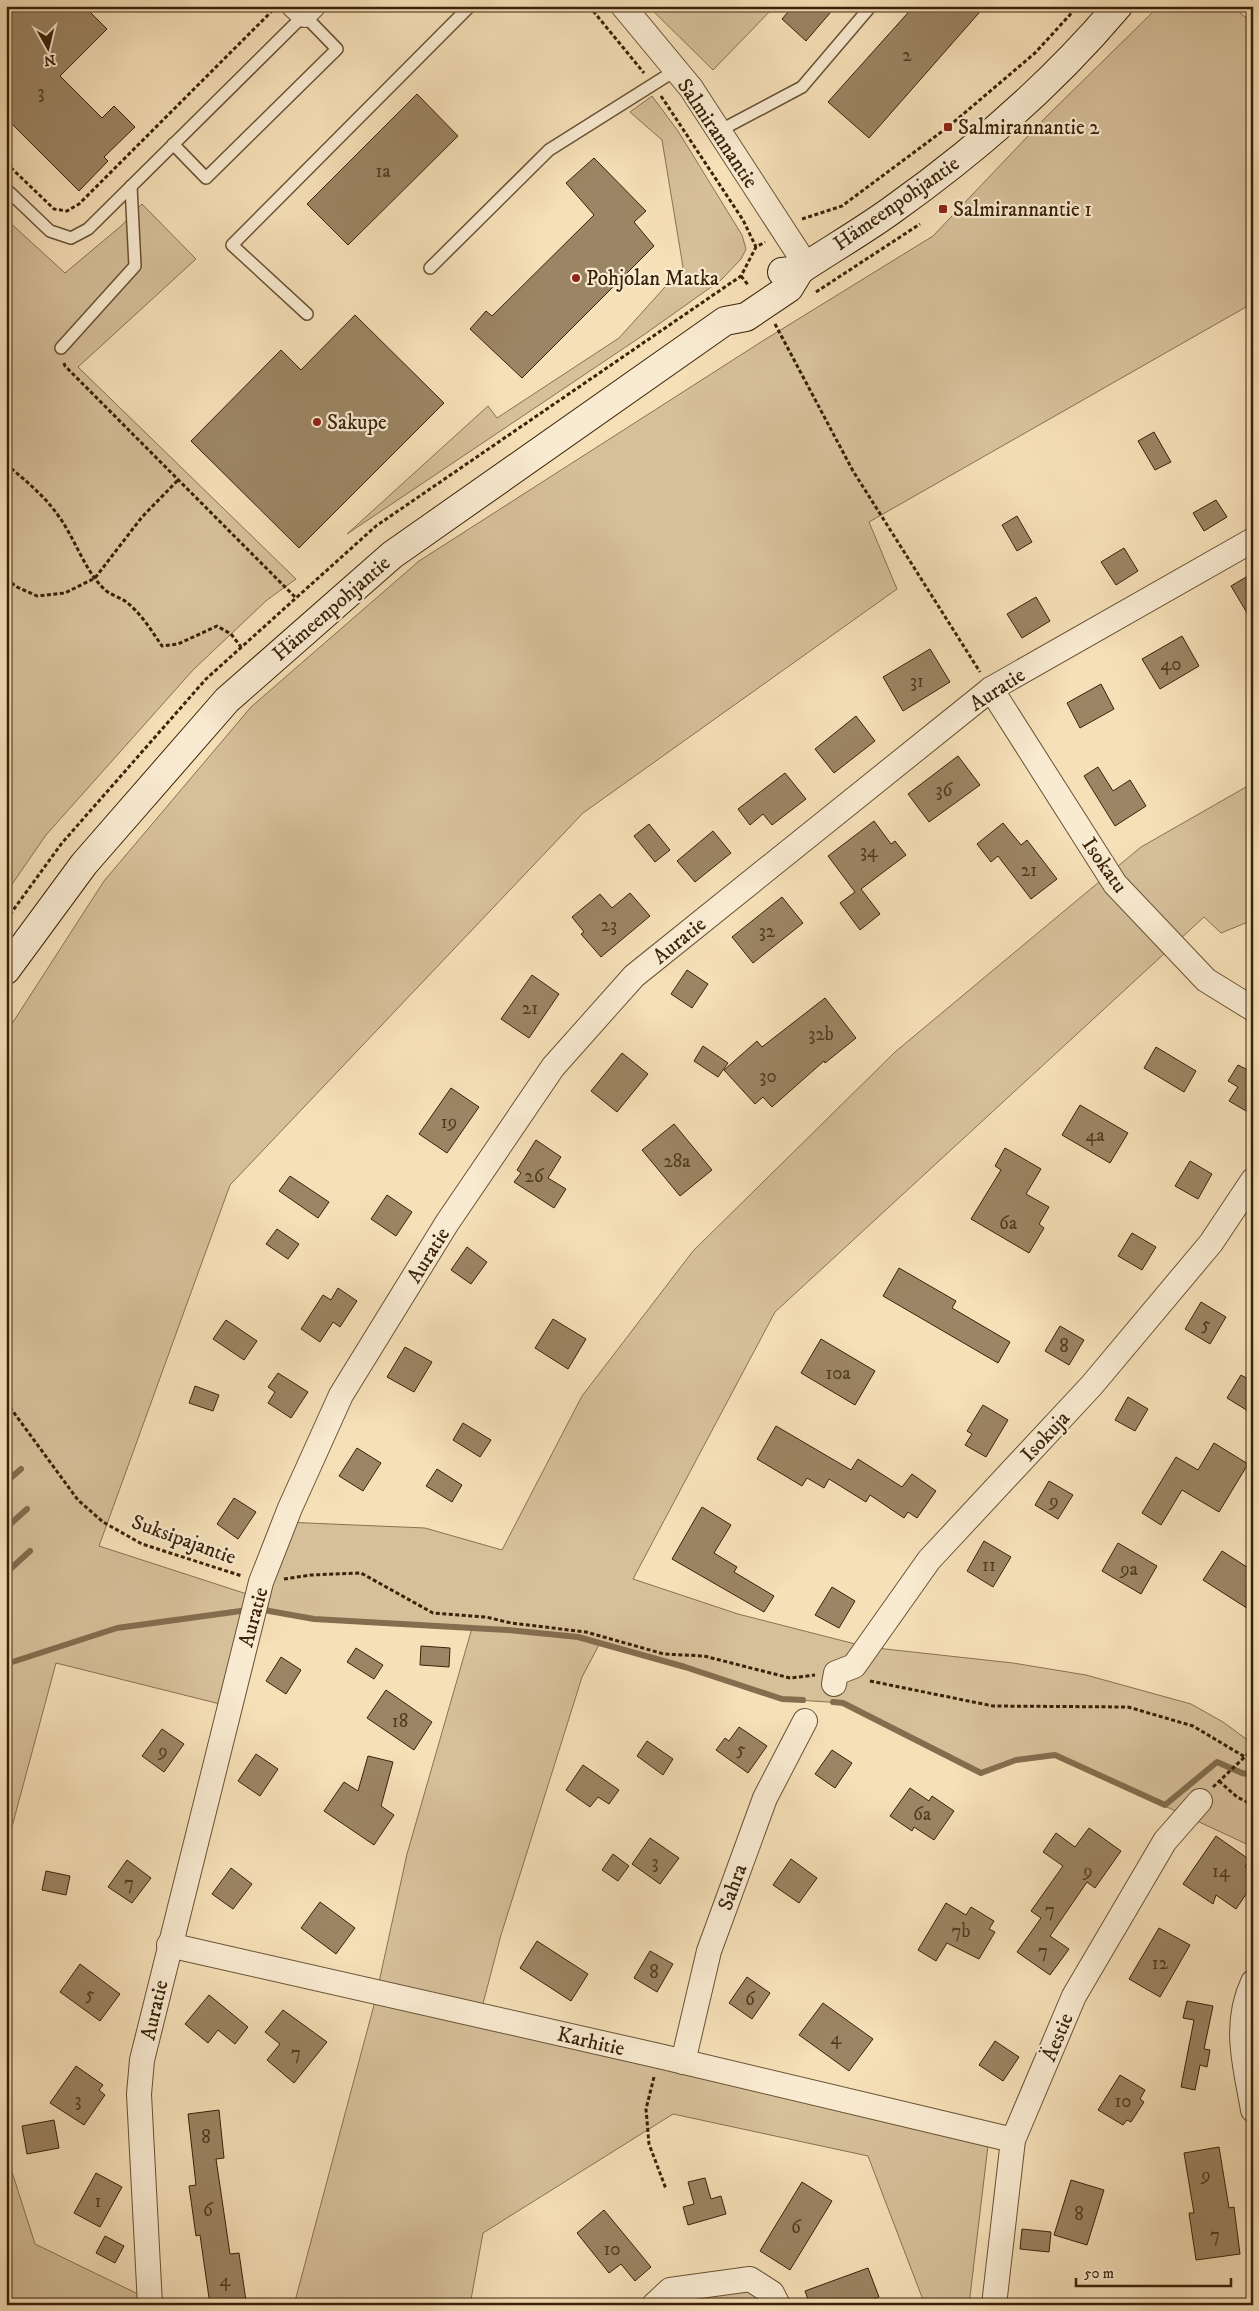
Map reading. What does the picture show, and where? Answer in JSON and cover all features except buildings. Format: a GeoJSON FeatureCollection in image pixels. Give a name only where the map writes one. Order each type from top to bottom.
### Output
{"type":"FeatureCollection","features":[{"type":"Feature","properties":{"kind":"main road","name":"Hämeenpohjantie"},"geometry":{"type":"LineString","coordinates":[[6,970],[84,864],[227,700],[392,555],[726,321],[746,317],[752,291],[789,288],[803,268],[892,210],[955,162],[1019,108],[1118,6]]}},
{"type":"Feature","properties":{"kind":"street","name":"Salmirannantie"},"geometry":{"type":"LineString","coordinates":[[623,6],[691,88],[803,268]]}},
{"type":"Feature","properties":{"kind":"street","name":"Auratie"},"geometry":{"type":"LineString","coordinates":[[150,2305],[139,2094],[142,2060],[169,1945],[261,1582],[290,1508],[341,1394],[447,1223],[553,1067],[634,976],[991,690],[1253,540]]}},
{"type":"Feature","properties":{"kind":"street","name":"Isokatu"},"geometry":{"type":"LineString","coordinates":[[991,690],[1115,884],[1206,980],[1253,1010]]}},
{"type":"Feature","properties":{"kind":"street","name":"Isokuja"},"geometry":{"type":"LineString","coordinates":[[835,1679],[854,1666],[929,1560],[1092,1385],[1211,1244],[1253,1180]]}},
{"type":"Feature","properties":{"kind":"street","name":"Sahra"},"geometry":{"type":"LineString","coordinates":[[683,2062],[710,1951],[765,1798],[805,1721]]}},
{"type":"Feature","properties":{"kind":"street","name":"Äestie"},"geometry":{"type":"LineString","coordinates":[[994,2305],[1013,2140],[1074,1996],[1165,1841],[1200,1801]]}},
{"type":"Feature","properties":{"kind":"street","name":"Karhitie"},"geometry":{"type":"LineString","coordinates":[[169,1945],[659,2056],[1013,2140]]}},
{"type":"Feature","properties":{"kind":"street"},"geometry":{"type":"LineString","coordinates":[[1253,1982],[1245,1999],[1240,2036],[1253,2110]]}},
{"type":"Feature","properties":{"kind":"street"},"geometry":{"type":"LineString","coordinates":[[654,2305],[670,2290],[750,2279],[772,2293],[778,2305]]}},
{"type":"Feature","properties":{"kind":"lane"},"geometry":{"type":"LineString","coordinates":[[307,314],[232,245],[470,6]]}},
{"type":"Feature","properties":{"kind":"lane"},"geometry":{"type":"LineString","coordinates":[[719,131],[802,87],[871,6]]}},
{"type":"Feature","properties":{"kind":"lane"},"geometry":{"type":"LineString","coordinates":[[6,189],[50,232],[71,238],[88,229],[174,144],[304,9],[337,49],[206,178],[174,144]]}},
{"type":"Feature","properties":{"kind":"lane"},"geometry":{"type":"LineString","coordinates":[[430,268],[549,150],[676,70]]}},
{"type":"Feature","properties":{"kind":"lane"},"geometry":{"type":"LineString","coordinates":[[61,348],[135,266],[131,186]]}},
{"type":"Feature","properties":{"kind":"path"},"geometry":{"type":"LineString","coordinates":[[6,163],[54,209],[67,211],[78,204],[277,6]]}},
{"type":"Feature","properties":{"kind":"path"},"geometry":{"type":"LineString","coordinates":[[589,6],[628,51],[683,126],[744,220],[756,247]]}},
{"type":"Feature","properties":{"kind":"path"},"geometry":{"type":"LineString","coordinates":[[814,293],[920,224]]}},
{"type":"Feature","properties":{"kind":"path"},"geometry":{"type":"LineString","coordinates":[[752,291],[773,320],[853,472],[991,690]]}},
{"type":"Feature","properties":{"kind":"path"},"geometry":{"type":"LineString","coordinates":[[61,348],[65,366],[296,598]]}},
{"type":"Feature","properties":{"kind":"path"},"geometry":{"type":"LineString","coordinates":[[6,464],[29,482],[47,501],[61,519],[95,578],[106,591],[125,601],[136,611],[162,646],[178,644],[217,626],[230,634],[241,647]]}},
{"type":"Feature","properties":{"kind":"path"},"geometry":{"type":"LineString","coordinates":[[6,579],[17,587],[37,596],[65,593],[95,578],[142,517],[178,480]]}},
{"type":"Feature","properties":{"kind":"path","name":"Suksipajantie"},"geometry":{"type":"LineString","coordinates":[[6,1402],[78,1500],[103,1522],[142,1544],[261,1582]]}},
{"type":"Feature","properties":{"kind":"path"},"geometry":{"type":"LineString","coordinates":[[261,1582],[311,1575],[362,1573],[433,1613],[486,1617],[511,1623],[586,1632],[664,1654],[704,1656],[790,1678],[835,1679],[993,1706],[1128,1707],[1193,1726],[1245,1757]]}},
{"type":"Feature","properties":{"kind":"path"},"geometry":{"type":"LineString","coordinates":[[1226,1774],[1253,1749]]}},
{"type":"Feature","properties":{"kind":"path"},"geometry":{"type":"LineString","coordinates":[[1219,1781],[1236,1797],[1253,1805]]}},
{"type":"Feature","properties":{"kind":"path"},"geometry":{"type":"LineString","coordinates":[[659,2056],[646,2109],[649,2144],[666,2189]]}},
{"type":"Feature","properties":{"kind":"shaded area"},"geometry":{"type":"Polygon","coordinates":[[[648,6],[775,6],[713,70],[648,6]]]}},
{"type":"Feature","properties":{"kind":"shaded area"},"geometry":{"type":"Polygon","coordinates":[[[1159,6],[1231,6],[1253,23],[1253,303],[869,522],[897,589],[583,813],[230,1185],[99,1546],[250,1595],[220,1704],[56,1663],[6,1849],[6,1033],[104,881],[251,707],[419,561],[761,342],[933,236],[1047,116],[1159,6]]]}},
{"type":"Feature","properties":{"kind":"shaded area"},"geometry":{"type":"Polygon","coordinates":[[[652,96],[678,131],[742,235],[746,249],[741,259],[721,280],[645,334],[347,534],[488,406],[497,418],[619,338],[683,267],[662,140],[630,112],[652,96]]]}},
{"type":"Feature","properties":{"kind":"shaded area"},"geometry":{"type":"Polygon","coordinates":[[[142,204],[196,259],[78,367],[296,579],[267,600],[193,670],[46,835],[6,893],[6,219],[65,273],[121,226],[142,204]]]}},
{"type":"Feature","properties":{"kind":"shaded area"},"geometry":{"type":"Polygon","coordinates":[[[1253,783],[1253,920],[1221,933],[1204,917],[775,1312],[633,1579],[738,1614],[867,1647],[1013,1663],[1086,1675],[1191,1704],[1223,1722],[1253,1744],[1253,1847],[1055,1755],[1016,1760],[981,1773],[843,1703],[782,1699],[685,1667],[600,1643],[582,1677],[501,1935],[480,2015],[989,2137],[969,2305],[925,2305],[868,2156],[673,2114],[483,2233],[470,2305],[294,2305],[374,2005],[407,1854],[472,1628],[314,1619],[267,1611],[269,1601],[257,1598],[284,1522],[425,1528],[502,1550],[582,1396],[693,1251],[895,1052],[1141,847],[1253,783]]]}},
{"type":"Feature","properties":{"kind":"shaded area"},"geometry":{"type":"Polygon","coordinates":[[[6,2153],[35,2244],[140,2295],[141,2305],[6,2305],[6,2153]]]}},
{"type":"Feature","properties":{"kind":"shaded area"},"geometry":{"type":"Polygon","coordinates":[[[743,2288],[765,2300],[768,2305],[667,2305],[672,2300],[743,2288]]]}},
{"type":"Feature","properties":{"kind":"waterway"},"geometry":{"type":"LineString","coordinates":[[6,1482],[21,1469]]}},
{"type":"Feature","properties":{"kind":"waterway"},"geometry":{"type":"LineString","coordinates":[[6,1528],[27,1509]]}},
{"type":"Feature","properties":{"kind":"waterway"},"geometry":{"type":"LineString","coordinates":[[6,1573],[30,1551]]}},
{"type":"Feature","properties":{"kind":"waterway"},"geometry":{"type":"LineString","coordinates":[[258,1609],[314,1619],[507,1630],[578,1637],[685,1667],[782,1699],[803,1700]]}},
{"type":"Feature","properties":{"kind":"waterway"},"geometry":{"type":"LineString","coordinates":[[6,1664],[117,1628],[248,1610]]}},
{"type":"Feature","properties":{"kind":"waterway"},"geometry":{"type":"LineString","coordinates":[[833,1702],[843,1703],[981,1773],[1016,1760],[1055,1755],[1165,1805],[1217,1762],[1242,1773],[1253,1775]]}},
{"type":"Feature","properties":{"kind":"place","name":"Salmirannantie 2"},"geometry":{"type":"Point","coordinates":[948,127]}},
{"type":"Feature","properties":{"kind":"place","name":"Salmirannantie 1"},"geometry":{"type":"Point","coordinates":[943,209]}},
{"type":"Feature","properties":{"kind":"place","name":"Pohjolan Matka"},"geometry":{"type":"Point","coordinates":[576,278]}},
{"type":"Feature","properties":{"kind":"place","name":"Sakupe"},"geometry":{"type":"Point","coordinates":[317,422]}}]}
